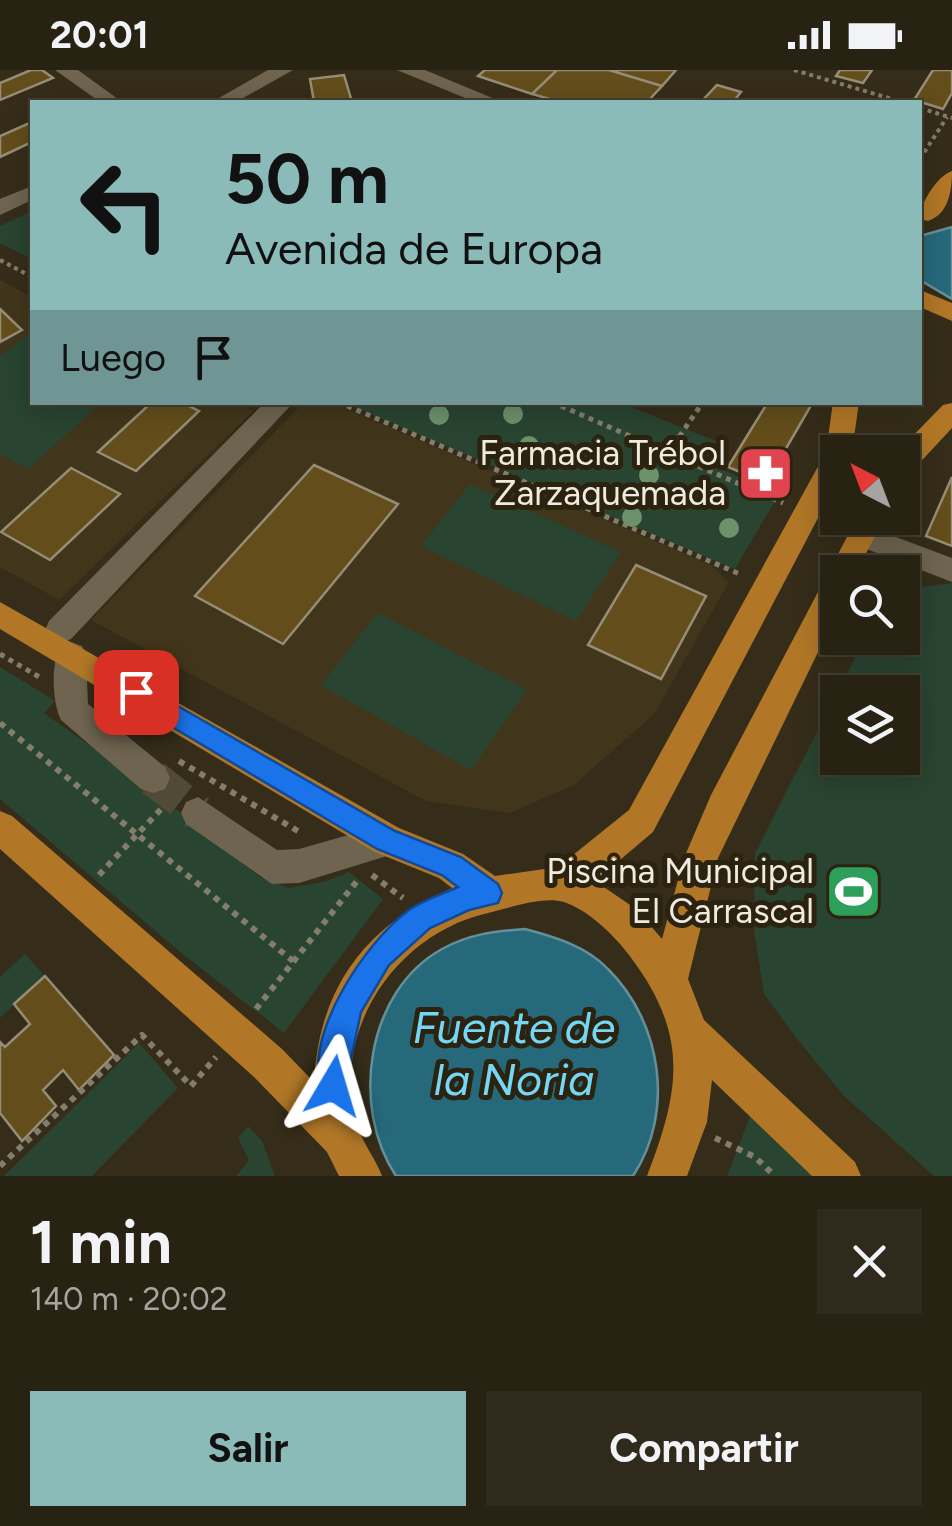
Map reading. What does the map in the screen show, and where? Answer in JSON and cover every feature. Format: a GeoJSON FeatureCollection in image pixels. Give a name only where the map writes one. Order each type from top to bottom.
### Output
{"type":"FeatureCollection","features":[{"type":"Feature","properties":{"kind":"main road"},"geometry":{"type":"LineString","coordinates":[[924,215],[952,177]]}},
{"type":"Feature","properties":{"kind":"main road"},"geometry":{"type":"LineString","coordinates":[[924,215],[952,212]]}},
{"type":"Feature","properties":{"kind":"main road"},"geometry":{"type":"LineString","coordinates":[[922,299],[952,312]]}},
{"type":"Feature","properties":{"kind":"main road"},"geometry":{"type":"LineString","coordinates":[[841,435],[846,405]]}},
{"type":"Feature","properties":{"kind":"main road"},"geometry":{"type":"LineString","coordinates":[[920,445],[952,412]]}},
{"type":"Feature","properties":{"kind":"main road"},"geometry":{"type":"LineString","coordinates":[[342,1138],[332,1068],[348,1006],[380,955],[420,918],[467,897],[563,884],[642,821],[820,486]]}},
{"type":"Feature","properties":{"kind":"main road"},"geometry":{"type":"LineString","coordinates":[[0,614],[66,643],[386,840],[452,866],[488,893]]}},
{"type":"Feature","properties":{"kind":"main road"},"geometry":{"type":"LineString","coordinates":[[670,977],[701,858],[723,806],[820,616]]}},
{"type":"Feature","properties":{"kind":"main road"},"geometry":{"type":"LineString","coordinates":[[0,827],[268,1062],[342,1138],[362,1176]]}},
{"type":"Feature","properties":{"kind":"main road"},"geometry":{"type":"LineString","coordinates":[[563,884],[624,919],[670,977],[690,1033],[691,1106],[667,1176]]}},
{"type":"Feature","properties":{"kind":"main road"},"geometry":{"type":"LineString","coordinates":[[690,1033],[841,1176]]}},
{"type":"Feature","properties":{"kind":"street"},"geometry":{"type":"LineString","coordinates":[[65,70],[109,100]]}},
{"type":"Feature","properties":{"kind":"street"},"geometry":{"type":"LineString","coordinates":[[226,100],[282,70]]}},
{"type":"Feature","properties":{"kind":"street"},"geometry":{"type":"LineString","coordinates":[[407,70],[487,100]]}},
{"type":"Feature","properties":{"kind":"street"},"geometry":{"type":"LineString","coordinates":[[0,208],[30,193]]}},
{"type":"Feature","properties":{"kind":"street"},"geometry":{"type":"LineString","coordinates":[[277,405],[66,643],[72,710],[259,861],[281,868],[386,840]]}},
{"type":"Feature","properties":{"kind":"street"},"geometry":{"type":"LineString","coordinates":[[884,535],[952,570]]}},
{"type":"Feature","properties":{"kind":"path"},"geometry":{"type":"LineString","coordinates":[[794,70],[895,100]]}},
{"type":"Feature","properties":{"kind":"path"},"geometry":{"type":"LineString","coordinates":[[922,109],[949,118],[922,156]]}},
{"type":"Feature","properties":{"kind":"path"},"geometry":{"type":"LineString","coordinates":[[0,260],[30,276]]}},
{"type":"Feature","properties":{"kind":"path"},"geometry":{"type":"LineString","coordinates":[[345,405],[742,575]]}},
{"type":"Feature","properties":{"kind":"path"},"geometry":{"type":"LineString","coordinates":[[559,405],[805,513]]}},
{"type":"Feature","properties":{"kind":"path"},"geometry":{"type":"LineString","coordinates":[[668,453],[701,405]]}},
{"type":"Feature","properties":{"kind":"path"},"geometry":{"type":"LineString","coordinates":[[0,654],[45,681]]}},
{"type":"Feature","properties":{"kind":"path"},"geometry":{"type":"LineString","coordinates":[[0,723],[294,961]]}},
{"type":"Feature","properties":{"kind":"path"},"geometry":{"type":"LineString","coordinates":[[86,888],[139,832],[170,787],[305,835]]}},
{"type":"Feature","properties":{"kind":"path"},"geometry":{"type":"LineString","coordinates":[[244,1023],[363,874],[398,892],[420,918]]}},
{"type":"Feature","properties":{"kind":"path"},"geometry":{"type":"LineString","coordinates":[[0,1166],[142,1035],[191,1086],[227,1044]]}},
{"type":"Feature","properties":{"kind":"path"},"geometry":{"type":"LineString","coordinates":[[685,1124],[755,1157],[775,1176]]}},
{"type":"Feature","properties":{"kind":"shaded area"},"geometry":{"type":"Polygon","coordinates":[[[0,280],[30,296],[30,405],[242,405],[253,411],[59,600],[0,567],[0,280]]]}},
{"type":"Feature","properties":{"kind":"shaded area"},"geometry":{"type":"Polygon","coordinates":[[[301,405],[337,405],[711,565],[729,582],[654,714],[574,785],[510,813],[426,801],[91,620],[301,405]]]}},
{"type":"Feature","properties":{"kind":"green space"},"geometry":{"type":"Polygon","coordinates":[[[30,212],[30,258],[0,243],[0,226],[30,212]]]}},
{"type":"Feature","properties":{"kind":"green space"},"geometry":{"type":"Polygon","coordinates":[[[30,332],[30,405],[99,405],[28,469],[0,454],[0,357],[30,332]]]}},
{"type":"Feature","properties":{"kind":"green space"},"geometry":{"type":"Polygon","coordinates":[[[350,405],[626,405],[718,442],[704,462],[779,494],[735,569],[350,405]]]}},
{"type":"Feature","properties":{"kind":"green space"},"geometry":{"type":"Polygon","coordinates":[[[470,484],[621,552],[576,621],[421,546],[470,484]]]}},
{"type":"Feature","properties":{"kind":"green space","name":"Piscina Municipal El Carrascal"},"geometry":{"type":"Polygon","coordinates":[[[952,583],[952,1176],[934,1176],[844,1096],[764,994],[754,930],[755,853],[820,726],[820,775],[920,775],[920,675],[846,675],[856,655],[920,655],[920,587],[952,583]]]}},
{"type":"Feature","properties":{"kind":"green space"},"geometry":{"type":"Polygon","coordinates":[[[378,613],[527,690],[471,770],[321,685],[378,613]]]}},
{"type":"Feature","properties":{"kind":"green space"},"geometry":{"type":"Polygon","coordinates":[[[0,667],[55,701],[44,713],[154,791],[260,877],[289,888],[327,881],[349,872],[383,899],[284,1033],[179,951],[0,799],[0,667]]]}},
{"type":"Feature","properties":{"kind":"green space"},"geometry":{"type":"Polygon","coordinates":[[[25,954],[45,976],[0,1018],[0,977],[25,954]]]}},
{"type":"Feature","properties":{"kind":"green space"},"geometry":{"type":"Polygon","coordinates":[[[139,1043],[178,1088],[92,1176],[4,1176],[139,1043]]]}},
{"type":"Feature","properties":{"kind":"green space"},"geometry":{"type":"Polygon","coordinates":[[[758,1096],[838,1176],[727,1176],[758,1096]]]}},
{"type":"Feature","properties":{"kind":"green space"},"geometry":{"type":"Polygon","coordinates":[[[248,1126],[262,1141],[275,1176],[236,1176],[249,1161],[238,1138],[248,1126]]]}},
{"type":"Feature","properties":{"kind":"water"},"geometry":{"type":"Polygon","coordinates":[[[952,227],[952,299],[922,281],[922,235],[952,227]]]}},
{"type":"Feature","properties":{"kind":"water","name":"Fuente de la Noria"},"geometry":{"type":"Polygon","coordinates":[[[525,929],[570,943],[590,954],[608,969],[641,1015],[651,1041],[658,1097],[646,1151],[633,1176],[396,1176],[373,1117],[370,1085],[373,1052],[396,992],[416,968],[452,944],[482,934],[525,929]]]}},
{"type":"Feature","properties":{"kind":"building"},"geometry":{"type":"Polygon","coordinates":[[[31,70],[42,70],[53,78],[0,100],[0,83],[31,70]]]}},
{"type":"Feature","properties":{"kind":"building"},"geometry":{"type":"Polygon","coordinates":[[[485,70],[557,70],[532,94],[478,76],[485,70]]]}},
{"type":"Feature","properties":{"kind":"building"},"geometry":{"type":"Polygon","coordinates":[[[557,70],[609,70],[662,86],[649,100],[553,100],[532,94],[557,70]]]}},
{"type":"Feature","properties":{"kind":"building"},"geometry":{"type":"Polygon","coordinates":[[[609,70],[676,70],[662,86],[609,70]]]}},
{"type":"Feature","properties":{"kind":"building"},"geometry":{"type":"Polygon","coordinates":[[[840,70],[872,70],[863,83],[836,76],[840,70]]]}},
{"type":"Feature","properties":{"kind":"building"},"geometry":{"type":"Polygon","coordinates":[[[933,70],[952,70],[952,93],[943,109],[914,100],[933,70]]]}},
{"type":"Feature","properties":{"kind":"building"},"geometry":{"type":"Polygon","coordinates":[[[344,75],[351,100],[314,100],[310,79],[344,75]]]}},
{"type":"Feature","properties":{"kind":"building"},"geometry":{"type":"Polygon","coordinates":[[[717,85],[741,92],[735,100],[703,100],[717,85]]]}},
{"type":"Feature","properties":{"kind":"building"},"geometry":{"type":"Polygon","coordinates":[[[30,123],[30,143],[0,157],[0,136],[30,123]]]}},
{"type":"Feature","properties":{"kind":"building"},"geometry":{"type":"Polygon","coordinates":[[[0,309],[22,330],[0,342],[0,309]]]}},
{"type":"Feature","properties":{"kind":"building"},"geometry":{"type":"Polygon","coordinates":[[[149,405],[187,405],[199,411],[136,471],[98,452],[149,405]]]}},
{"type":"Feature","properties":{"kind":"building"},"geometry":{"type":"Polygon","coordinates":[[[766,405],[811,405],[766,483],[728,467],[766,405]]]}},
{"type":"Feature","properties":{"kind":"building"},"geometry":{"type":"Polygon","coordinates":[[[314,465],[398,504],[283,644],[195,596],[314,465]]]}},
{"type":"Feature","properties":{"kind":"building"},"geometry":{"type":"Polygon","coordinates":[[[71,468],[120,494],[50,560],[1,532],[71,468]]]}},
{"type":"Feature","properties":{"kind":"building"},"geometry":{"type":"Polygon","coordinates":[[[952,477],[952,546],[926,536],[952,477]]]}},
{"type":"Feature","properties":{"kind":"building"},"geometry":{"type":"Polygon","coordinates":[[[636,565],[706,596],[661,679],[588,645],[636,565]]]}},
{"type":"Feature","properties":{"kind":"building"},"geometry":{"type":"Polygon","coordinates":[[[45,976],[114,1055],[79,1090],[63,1070],[43,1090],[56,1106],[22,1141],[0,1113],[0,1042],[5,1047],[30,1024],[14,1004],[45,976]]]}},
{"type":"Feature","properties":{"kind":"tunnel"},"geometry":{"type":"LineString","coordinates":[[153,778],[198,813]]}},
{"type":"Feature","properties":{"kind":"place","name":"Farmacia Trébol Zarzaquemada"},"geometry":{"type":"Point","coordinates":[765,473]}},
{"type":"Feature","properties":{"kind":"place","name":"Piscina Municipal El Carrascal"},"geometry":{"type":"Point","coordinates":[853,891]}},
{"type":"Feature","properties":{"kind":"route"},"geometry":{"type":"LineString","coordinates":[[136,692],[386,840],[452,866],[488,893],[450,903],[420,918],[380,955],[348,1006],[336,1045],[333,1086]]}}]}
